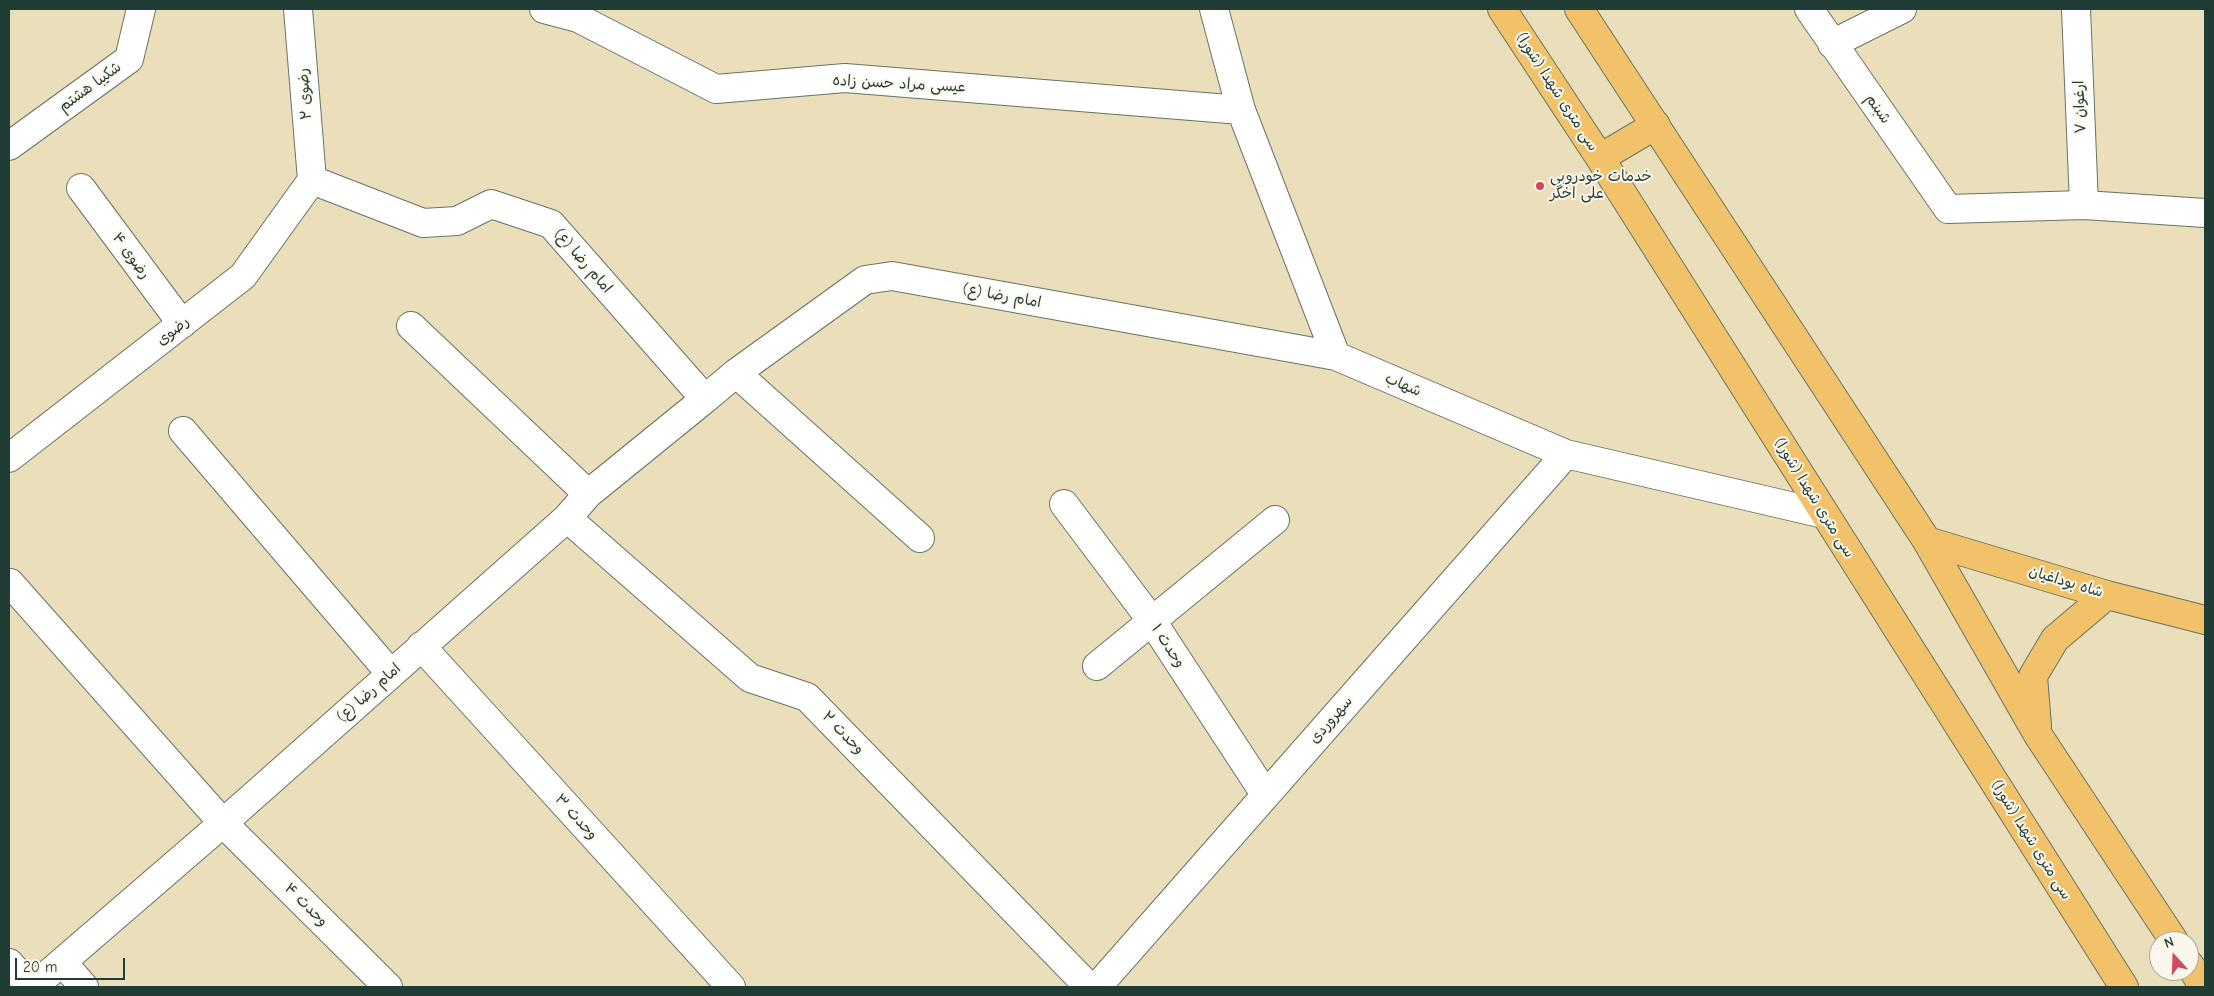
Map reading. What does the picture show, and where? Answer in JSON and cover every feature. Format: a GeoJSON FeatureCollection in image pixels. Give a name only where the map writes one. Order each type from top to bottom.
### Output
{"type":"FeatureCollection","features":[{"type":"Feature","properties":{"kind":"main road","name":"سی متری شهدا (شورا)"},"geometry":{"type":"LineString","coordinates":[[1502,9],[1600,158],[2124,987]]}},
{"type":"Feature","properties":{"kind":"main road"},"geometry":{"type":"LineString","coordinates":[[1579,9],[1927,541],[2038,735],[2167,931]]}},
{"type":"Feature","properties":{"kind":"main road"},"geometry":{"type":"LineString","coordinates":[[1600,158],[1656,125]]}},
{"type":"Feature","properties":{"kind":"main road","name":"شاه بوداغیان"},"geometry":{"type":"LineString","coordinates":[[1927,541],[2107,595],[2205,620]]}},
{"type":"Feature","properties":{"kind":"main road"},"geometry":{"type":"LineString","coordinates":[[2038,735],[2033,676],[2055,639],[2107,595]]}},
{"type":"Feature","properties":{"kind":"street","name":"شکیبا هشتم"},"geometry":{"type":"LineString","coordinates":[[9,146],[129,59],[140,9]]}},
{"type":"Feature","properties":{"kind":"street","name":"رضوی ۲"},"geometry":{"type":"LineString","coordinates":[[298,9],[312,180]]}},
{"type":"Feature","properties":{"kind":"street","name":"عیسی مراد حسن زاده"},"geometry":{"type":"LineString","coordinates":[[544,9],[578,18],[716,89],[846,78],[1241,110]]}},
{"type":"Feature","properties":{"kind":"street"},"geometry":{"type":"LineString","coordinates":[[1214,9],[1241,110],[1336,356]]}},
{"type":"Feature","properties":{"kind":"street","name":"شبنم"},"geometry":{"type":"LineString","coordinates":[[1809,9],[1948,209],[2084,205]]}},
{"type":"Feature","properties":{"kind":"street"},"geometry":{"type":"LineString","coordinates":[[1832,44],[1902,9]]}},
{"type":"Feature","properties":{"kind":"street","name":"ارغوان ۷"},"geometry":{"type":"LineString","coordinates":[[2076,9],[2084,205]]}},
{"type":"Feature","properties":{"kind":"street","name":"رضوی"},"geometry":{"type":"LineString","coordinates":[[9,458],[243,276],[312,180]]}},
{"type":"Feature","properties":{"kind":"street","name":"امام رضا (ع)"},"geometry":{"type":"LineString","coordinates":[[312,180],[423,223],[457,220],[491,204],[551,224],[705,399]]}},
{"type":"Feature","properties":{"kind":"street","name":"رضوی ۴"},"geometry":{"type":"LineString","coordinates":[[81,188],[182,324]]}},
{"type":"Feature","properties":{"kind":"street"},"geometry":{"type":"LineString","coordinates":[[2084,205],[2205,213]]}},
{"type":"Feature","properties":{"kind":"street","name":"امام رضا (ع)"},"geometry":{"type":"LineString","coordinates":[[31,987],[63,963],[223,823],[567,518],[588,494],[736,373],[865,280],[892,276],[1336,356]]}},
{"type":"Feature","properties":{"kind":"street"},"geometry":{"type":"LineString","coordinates":[[411,326],[588,494]]}},
{"type":"Feature","properties":{"kind":"street","name":"شهاب"},"geometry":{"type":"LineString","coordinates":[[1336,356],[1566,454],[1824,514]]}},
{"type":"Feature","properties":{"kind":"street"},"geometry":{"type":"LineString","coordinates":[[736,373],[920,538]]}},
{"type":"Feature","properties":{"kind":"street"},"geometry":{"type":"LineString","coordinates":[[184,432],[391,674]]}},
{"type":"Feature","properties":{"kind":"street","name":"سهروردی"},"geometry":{"type":"LineString","coordinates":[[1097,987],[1566,454]]}},
{"type":"Feature","properties":{"kind":"street","name":"وحدت ۱"},"geometry":{"type":"LineString","coordinates":[[1064,504],[1152,621],[1265,794]]}},
{"type":"Feature","properties":{"kind":"street","name":"وحدت ۲"},"geometry":{"type":"LineString","coordinates":[[567,518],[750,678],[807,697],[1089,987]]}},
{"type":"Feature","properties":{"kind":"street"},"geometry":{"type":"LineString","coordinates":[[1097,666],[1275,520]]}},
{"type":"Feature","properties":{"kind":"street","name":"وحدت ۴"},"geometry":{"type":"LineString","coordinates":[[10,583],[223,823],[388,987]]}},
{"type":"Feature","properties":{"kind":"street","name":"وحدت ۳"},"geometry":{"type":"LineString","coordinates":[[421,646],[731,987]]}},
{"type":"Feature","properties":{"kind":"street"},"geometry":{"type":"LineString","coordinates":[[9,963],[31,987]]}},
{"type":"Feature","properties":{"kind":"street"},"geometry":{"type":"LineString","coordinates":[[63,963],[84,987]]}},
{"type":"Feature","properties":{"kind":"place","name":"خدمات خودرویی علی اخگر"},"geometry":{"type":"Point","coordinates":[1540,186]}}]}
